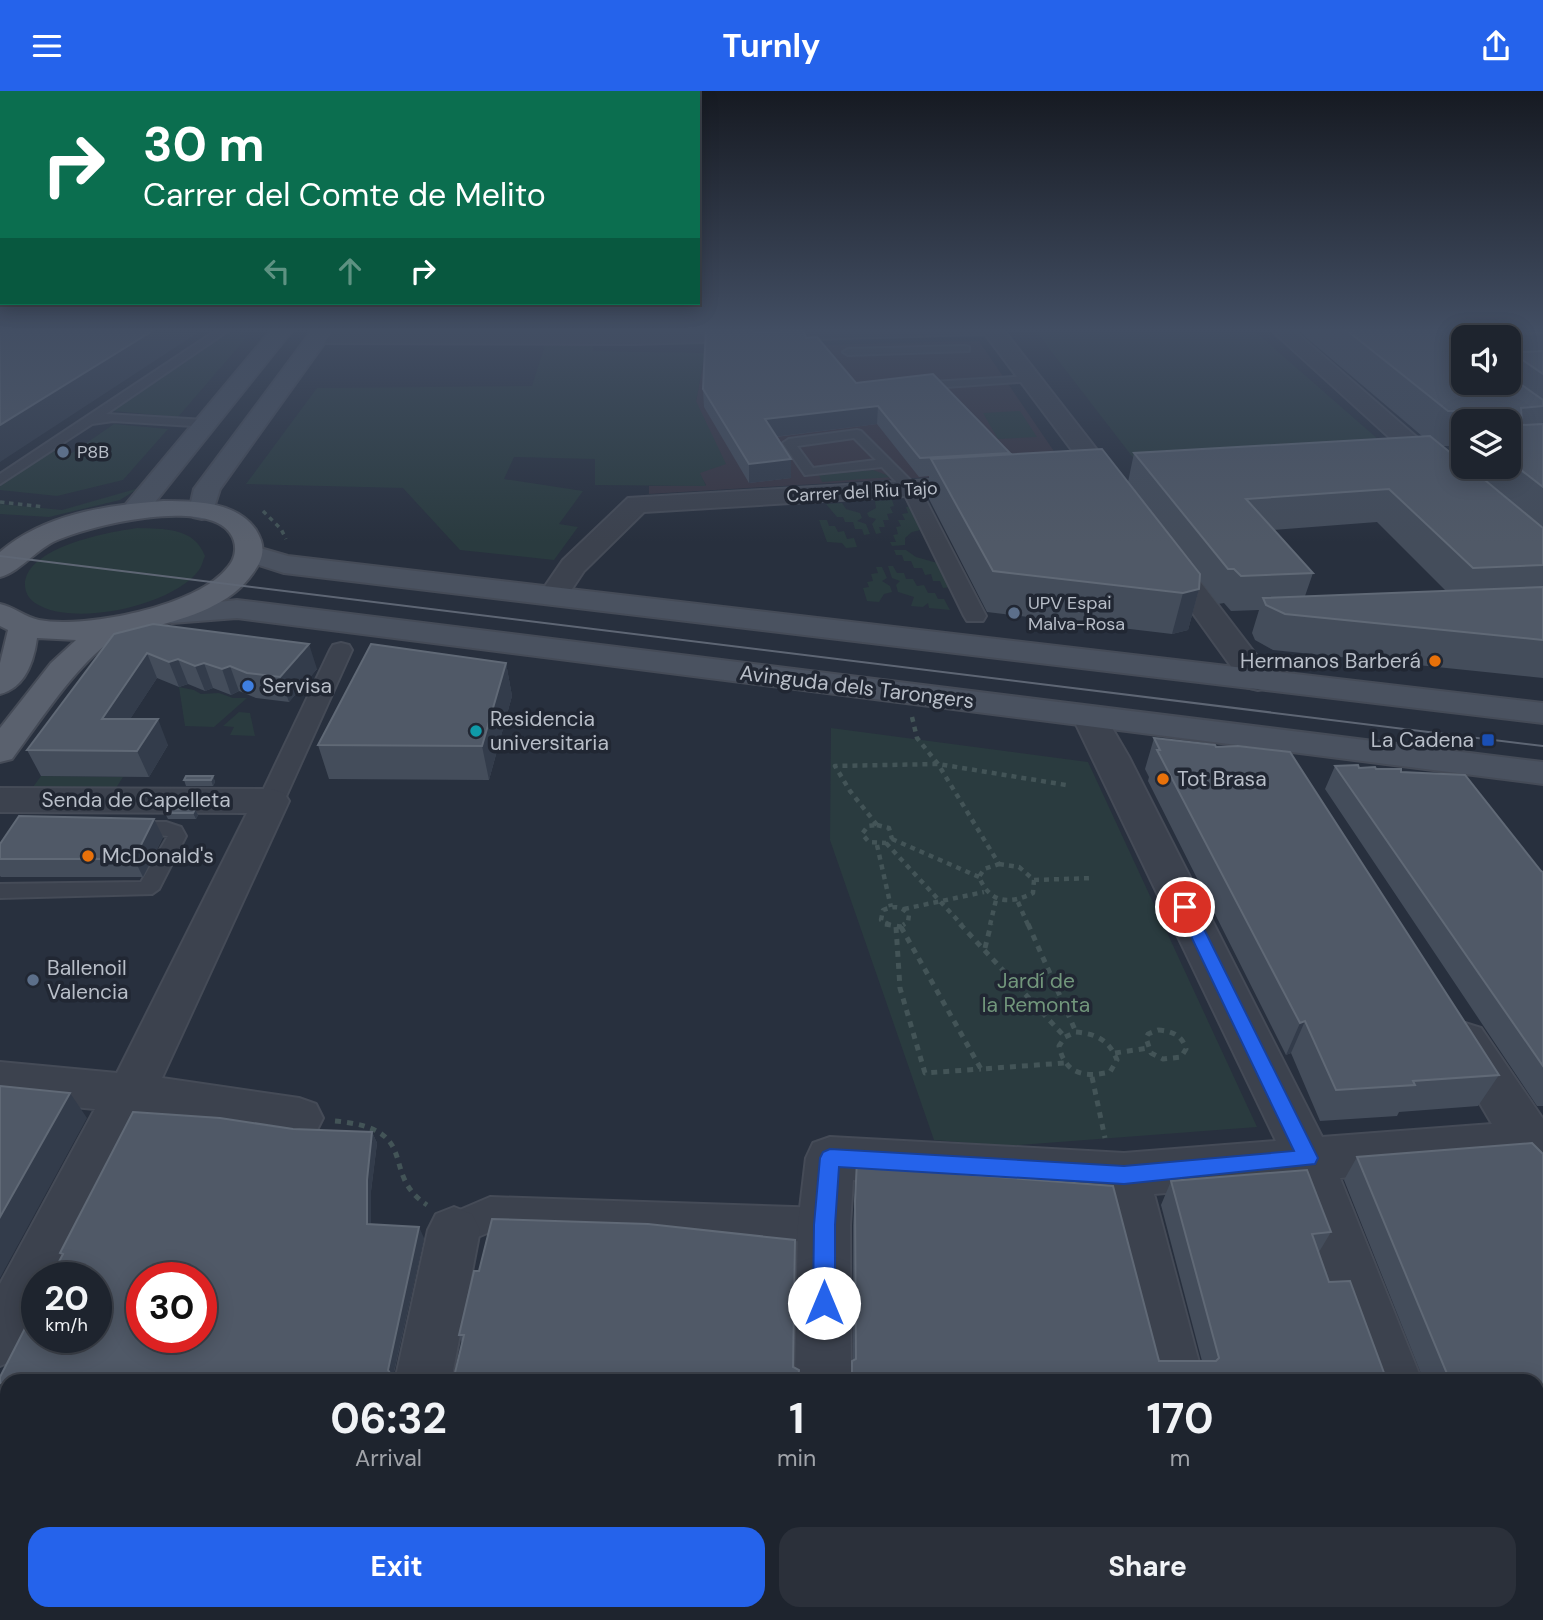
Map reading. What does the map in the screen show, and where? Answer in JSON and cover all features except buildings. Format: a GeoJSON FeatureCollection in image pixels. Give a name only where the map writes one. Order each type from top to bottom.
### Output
{"type":"FeatureCollection","features":[{"type":"Feature","properties":{"kind":"main road"},"geometry":{"type":"LineString","coordinates":[[135,510],[226,399]]}},
{"type":"Feature","properties":{"kind":"main road"},"geometry":{"type":"LineString","coordinates":[[202,511],[207,489],[273,399]]}},
{"type":"Feature","properties":{"kind":"main road"},"geometry":{"type":"LineString","coordinates":[[0,568],[18,551],[62,528],[135,510],[171,508],[202,511],[227,519],[244,531],[250,541],[250,553],[244,566],[227,584],[203,600],[172,614],[106,629],[62,631],[12,619],[18,661],[0,684]]}},
{"type":"Feature","properties":{"kind":"main road"},"geometry":{"type":"LineString","coordinates":[[12,528],[62,528]]}},
{"type":"Feature","properties":{"kind":"main road"},"geometry":{"type":"LineString","coordinates":[[250,553],[284,564],[1543,713]]}},
{"type":"Feature","properties":{"kind":"main road","name":"Avinguda dels Tarongers"},"geometry":{"type":"LineString","coordinates":[[172,614],[237,609],[1543,773]]}},
{"type":"Feature","properties":{"kind":"main road"},"geometry":{"type":"LineString","coordinates":[[0,751],[62,670],[106,629]]}},
{"type":"Feature","properties":{"kind":"street"},"geometry":{"type":"LineString","coordinates":[[1046,399],[1132,511]]}},
{"type":"Feature","properties":{"kind":"street"},"geometry":{"type":"LineString","coordinates":[[1360,399],[1458,485]]}},
{"type":"Feature","properties":{"kind":"street"},"geometry":{"type":"LineString","coordinates":[[1398,460],[1451,456]]}},
{"type":"Feature","properties":{"kind":"street"},"geometry":{"type":"LineString","coordinates":[[1079,479],[1134,476]]}},
{"type":"Feature","properties":{"kind":"street","name":"Carrer del Riu Tajo"},"geometry":{"type":"LineString","coordinates":[[554,595],[573,566],[637,504],[1009,483]]}},
{"type":"Feature","properties":{"kind":"street"},"geometry":{"type":"LineString","coordinates":[[911,489],[975,616]]}},
{"type":"Feature","properties":{"kind":"street"},"geometry":{"type":"LineString","coordinates":[[1148,533],[1229,622],[1258,680]]}},
{"type":"Feature","properties":{"kind":"street"},"geometry":{"type":"LineString","coordinates":[[0,1339],[147,1063],[341,650]]}},
{"type":"Feature","properties":{"kind":"street"},"geometry":{"type":"LineString","coordinates":[[1089,716],[1308,1158],[1391,1374]]}},
{"type":"Feature","properties":{"kind":"street"},"geometry":{"type":"LineString","coordinates":[[1266,738],[1294,775]]}},
{"type":"Feature","properties":{"kind":"street"},"geometry":{"type":"LineString","coordinates":[[1450,761],[1477,797]]}},
{"type":"Feature","properties":{"kind":"street","name":"Senda de Capelleta"},"geometry":{"type":"LineString","coordinates":[[0,800],[63,810],[271,801]]}},
{"type":"Feature","properties":{"kind":"street"},"geometry":{"type":"LineString","coordinates":[[1448,1015],[1538,1149]]}},
{"type":"Feature","properties":{"kind":"street"},"geometry":{"type":"LineString","coordinates":[[0,1081],[129,1093],[299,1118]]}},
{"type":"Feature","properties":{"kind":"street"},"geometry":{"type":"LineString","coordinates":[[823,1374],[824,1225],[830,1158],[1124,1175],[1308,1158],[1538,1149]]}},
{"type":"Feature","properties":{"kind":"street"},"geometry":{"type":"LineString","coordinates":[[1124,1175],[1174,1374]]}},
{"type":"Feature","properties":{"kind":"street"},"geometry":{"type":"LineString","coordinates":[[425,1374],[472,1222],[824,1225]]}},
{"type":"Feature","properties":{"kind":"lane"},"geometry":{"type":"LineString","coordinates":[[0,480],[120,399]]}},
{"type":"Feature","properties":{"kind":"lane"},"geometry":{"type":"LineString","coordinates":[[88,421],[113,417],[205,425]]}},
{"type":"Feature","properties":{"kind":"lane"},"geometry":{"type":"LineString","coordinates":[[63,452],[113,417]]}},
{"type":"Feature","properties":{"kind":"lane"},"geometry":{"type":"LineString","coordinates":[[885,463],[810,472],[789,443],[857,434],[911,489]]}},
{"type":"Feature","properties":{"kind":"lane"},"geometry":{"type":"LineString","coordinates":[[0,891],[145,889],[152,884],[177,836],[174,831],[166,828],[116,828]]}},
{"type":"Feature","properties":{"kind":"path"},"geometry":{"type":"LineString","coordinates":[[912,717],[917,738],[938,764],[999,864]]}},
{"type":"Feature","properties":{"kind":"path"},"geometry":{"type":"LineString","coordinates":[[877,825],[850,791],[835,766],[938,764],[1066,785]]}},
{"type":"Feature","properties":{"kind":"path"},"geometry":{"type":"LineString","coordinates":[[877,825],[889,828],[892,839],[877,845],[869,842],[862,834],[868,827],[877,825]]}},
{"type":"Feature","properties":{"kind":"path"},"geometry":{"type":"LineString","coordinates":[[892,839],[979,877],[984,892],[996,900],[1018,902],[1033,893],[1034,880]]}},
{"type":"Feature","properties":{"kind":"path"},"geometry":{"type":"LineString","coordinates":[[886,843],[1065,1037]]}},
{"type":"Feature","properties":{"kind":"path"},"geometry":{"type":"LineString","coordinates":[[877,845],[891,907]]}},
{"type":"Feature","properties":{"kind":"path"},"geometry":{"type":"LineString","coordinates":[[979,877],[984,869],[999,864],[1019,867],[1034,880],[1094,878]]}},
{"type":"Feature","properties":{"kind":"path"},"geometry":{"type":"LineString","coordinates":[[904,909],[909,919],[899,927],[887,925],[880,916],[883,910],[891,907],[904,909],[942,903],[984,892]]}},
{"type":"Feature","properties":{"kind":"path"},"geometry":{"type":"LineString","coordinates":[[985,948],[996,900]]}},
{"type":"Feature","properties":{"kind":"path"},"geometry":{"type":"LineString","coordinates":[[1018,902],[1076,1032]]}},
{"type":"Feature","properties":{"kind":"path"},"geometry":{"type":"LineString","coordinates":[[899,927],[981,1069]]}},
{"type":"Feature","properties":{"kind":"path"},"geometry":{"type":"LineString","coordinates":[[899,927],[900,988],[925,1073],[1065,1063]]}},
{"type":"Feature","properties":{"kind":"path"},"geometry":{"type":"LineString","coordinates":[[1158,1030],[1177,1035],[1186,1049],[1181,1057],[1170,1060],[1157,1057],[1148,1048],[1146,1038],[1158,1030]]}},
{"type":"Feature","properties":{"kind":"path"},"geometry":{"type":"LineString","coordinates":[[1076,1032],[1094,1033],[1105,1038],[1117,1060],[1110,1072],[1092,1077],[1081,1075],[1065,1063],[1060,1057],[1059,1046],[1065,1037],[1076,1032]]}},
{"type":"Feature","properties":{"kind":"path"},"geometry":{"type":"LineString","coordinates":[[1115,1053],[1148,1048]]}},
{"type":"Feature","properties":{"kind":"path"},"geometry":{"type":"LineString","coordinates":[[1092,1077],[1105,1138],[1124,1175]]}},
{"type":"Feature","properties":{"kind":"path"},"geometry":{"type":"LineString","coordinates":[[299,1118],[344,1122],[377,1129],[389,1139],[416,1201],[472,1222]]}},
{"type":"Feature","properties":{"kind":"shaded area"},"geometry":{"type":"Polygon","coordinates":[[[1019,399],[1066,469],[649,494],[649,486],[706,485],[699,473],[696,401],[1019,399]]]}},
{"type":"Feature","properties":{"kind":"green space"},"geometry":{"type":"Polygon","coordinates":[[[130,399],[193,399],[178,417],[113,411],[130,399]]]}},
{"type":"Feature","properties":{"kind":"green space"},"geometry":{"type":"Polygon","coordinates":[[[309,399],[696,399],[726,464],[700,473],[706,486],[595,485],[595,459],[514,457],[504,479],[583,491],[559,524],[578,527],[554,560],[460,550],[403,488],[246,484],[309,399]]]}},
{"type":"Feature","properties":{"kind":"green space"},"geometry":{"type":"Polygon","coordinates":[[[1088,399],[1333,399],[1387,447],[1138,464],[1088,399]]]}},
{"type":"Feature","properties":{"kind":"green space"},"geometry":{"type":"Polygon","coordinates":[[[1020,411],[1037,437],[998,439],[983,413],[1020,411]]]}},
{"type":"Feature","properties":{"kind":"green space"},"geometry":{"type":"Polygon","coordinates":[[[114,424],[168,429],[123,480],[57,496],[0,490],[0,486],[47,453],[72,453],[114,424]]]}},
{"type":"Feature","properties":{"kind":"green space"},"geometry":{"type":"Polygon","coordinates":[[[873,470],[892,477],[822,482],[819,475],[873,470]]]}},
{"type":"Feature","properties":{"kind":"green space"},"geometry":{"type":"Polygon","coordinates":[[[139,488],[120,500],[49,517],[0,514],[0,504],[62,510],[139,488]]]}},
{"type":"Feature","properties":{"kind":"green space"},"geometry":{"type":"Polygon","coordinates":[[[892,500],[894,506],[890,507],[893,513],[887,514],[889,520],[883,520],[885,527],[879,527],[881,533],[876,534],[872,524],[876,519],[869,517],[867,513],[876,508],[875,501],[892,500]]]}},
{"type":"Feature","properties":{"kind":"green space"},"geometry":{"type":"Polygon","coordinates":[[[842,503],[846,509],[860,513],[862,518],[857,521],[866,524],[870,534],[864,535],[862,529],[855,529],[853,522],[845,522],[843,517],[837,517],[826,504],[842,503]]]}},
{"type":"Feature","properties":{"kind":"green space"},"geometry":{"type":"Polygon","coordinates":[[[913,506],[924,529],[912,532],[905,538],[905,545],[892,546],[890,542],[896,542],[893,535],[898,534],[896,527],[901,526],[898,520],[905,520],[902,514],[908,513],[906,507],[913,506]]]}},
{"type":"Feature","properties":{"kind":"green space"},"geometry":{"type":"Polygon","coordinates":[[[819,520],[827,520],[829,526],[835,526],[838,532],[844,531],[847,539],[854,538],[857,547],[846,548],[842,543],[827,542],[819,520]]]}},
{"type":"Feature","properties":{"kind":"green space"},"geometry":{"type":"Polygon","coordinates":[[[137,528],[177,531],[194,540],[205,556],[199,570],[186,583],[168,594],[145,603],[96,613],[52,610],[35,603],[28,595],[25,585],[29,572],[53,551],[89,538],[137,528]]]}},
{"type":"Feature","properties":{"kind":"green space"},"geometry":{"type":"Polygon","coordinates":[[[894,550],[906,550],[916,557],[941,564],[952,587],[943,588],[940,581],[933,581],[931,574],[925,575],[922,568],[914,568],[911,561],[904,561],[902,555],[896,555],[894,550]]]}},
{"type":"Feature","properties":{"kind":"green space"},"geometry":{"type":"Polygon","coordinates":[[[888,566],[893,566],[897,573],[904,573],[906,579],[913,579],[917,586],[924,585],[928,593],[935,593],[938,599],[944,599],[950,610],[929,608],[928,603],[923,607],[911,606],[914,597],[898,592],[896,585],[900,581],[892,578],[888,566]]]}},
{"type":"Feature","properties":{"kind":"green space"},"geometry":{"type":"Polygon","coordinates":[[[876,567],[882,567],[887,578],[882,581],[890,586],[892,592],[884,594],[879,602],[867,601],[863,588],[869,587],[867,582],[873,581],[871,574],[878,573],[876,567]]]}},
{"type":"Feature","properties":{"kind":"green space"},"geometry":{"type":"Polygon","coordinates":[[[179,687],[201,694],[219,693],[233,698],[247,698],[214,727],[185,726],[179,687]]]}},
{"type":"Feature","properties":{"kind":"green space"},"geometry":{"type":"Polygon","coordinates":[[[239,712],[250,713],[255,736],[230,735],[234,727],[223,726],[239,712]]]}},
{"type":"Feature","properties":{"kind":"green space","name":"Jardí de la Remonta"},"geometry":{"type":"Polygon","coordinates":[[[831,728],[1088,762],[1257,1127],[1007,1146],[934,1140],[830,840],[831,728]]]}},
{"type":"Feature","properties":{"kind":"green space"},"geometry":{"type":"Polygon","coordinates":[[[41,776],[123,777],[116,788],[33,787],[41,776]]]}},
{"type":"Feature","properties":{"kind":"tram line"},"geometry":{"type":"LineString","coordinates":[[0,556],[1543,746]]}},
{"type":"Feature","properties":{"kind":"place","name":"P8B"},"geometry":{"type":"Point","coordinates":[63,452]}},
{"type":"Feature","properties":{"kind":"place","name":"UPV Espai Malva-Rosa"},"geometry":{"type":"Point","coordinates":[1014,613]}},
{"type":"Feature","properties":{"kind":"place","name":"Hermanos Barberá"},"geometry":{"type":"Point","coordinates":[1435,661]}},
{"type":"Feature","properties":{"kind":"place","name":"Servisa"},"geometry":{"type":"Point","coordinates":[248,686]}},
{"type":"Feature","properties":{"kind":"place","name":"Residencia universitaria"},"geometry":{"type":"Point","coordinates":[476,731]}},
{"type":"Feature","properties":{"kind":"place","name":"La Cadena"},"geometry":{"type":"Point","coordinates":[1488,740]}},
{"type":"Feature","properties":{"kind":"place","name":"Tot Brasa"},"geometry":{"type":"Point","coordinates":[1163,779]}},
{"type":"Feature","properties":{"kind":"place","name":"McDonald's"},"geometry":{"type":"Point","coordinates":[88,856]}},
{"type":"Feature","properties":{"kind":"place","name":"Ballenoil Valencia"},"geometry":{"type":"Point","coordinates":[33,980]}},
{"type":"Feature","properties":{"kind":"route"},"geometry":{"type":"LineString","coordinates":[[824,1303],[824,1225],[830,1158],[1124,1175],[1308,1158],[1185,907]]}}]}
